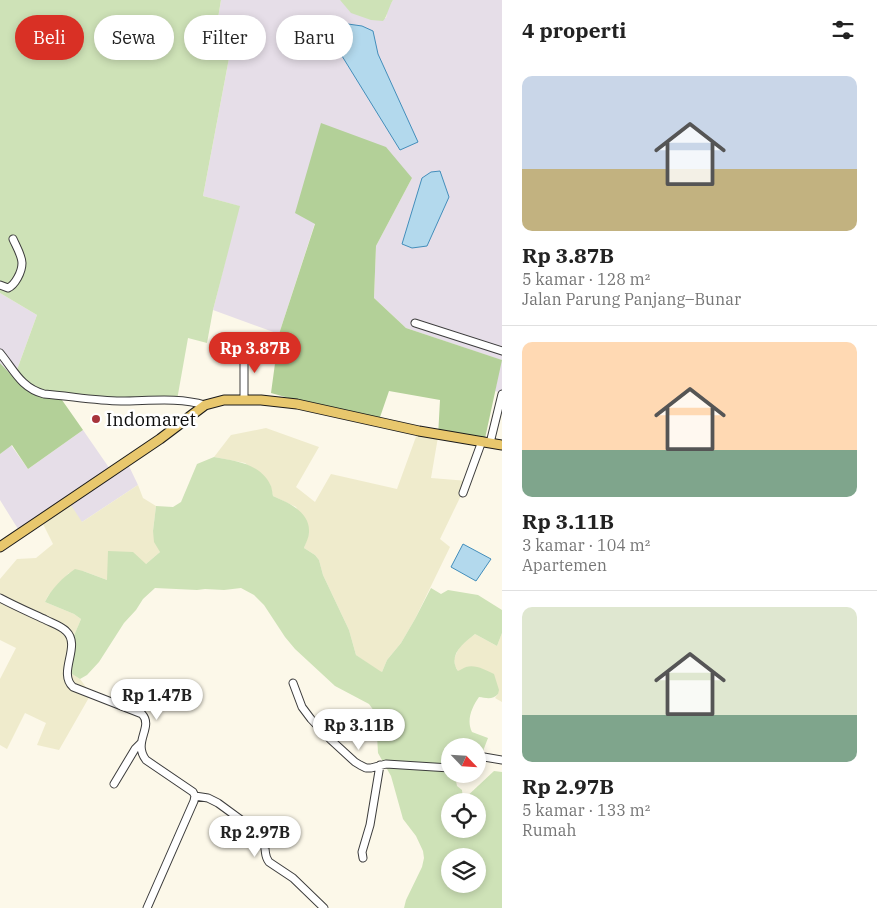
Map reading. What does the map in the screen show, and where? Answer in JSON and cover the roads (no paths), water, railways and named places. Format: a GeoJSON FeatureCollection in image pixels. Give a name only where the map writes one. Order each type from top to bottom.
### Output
{"type":"FeatureCollection","features":[{"type":"Feature","properties":{"kind":"main road"},"geometry":{"type":"LineString","coordinates":[[0,547],[160,439],[205,405],[224,400],[297,404],[419,431],[502,446]]}},
{"type":"Feature","properties":{"kind":"street"},"geometry":{"type":"LineString","coordinates":[[0,286],[8,288],[12,286],[21,268],[22,262],[13,239]]}},
{"type":"Feature","properties":{"kind":"street"},"geometry":{"type":"LineString","coordinates":[[415,324],[502,351]]}},
{"type":"Feature","properties":{"kind":"street"},"geometry":{"type":"LineString","coordinates":[[244,347],[244,400]]}},
{"type":"Feature","properties":{"kind":"street"},"geometry":{"type":"LineString","coordinates":[[0,353],[14,374],[34,391],[44,394],[118,401],[189,401],[205,405]]}},
{"type":"Feature","properties":{"kind":"street"},"geometry":{"type":"LineString","coordinates":[[463,493],[486,442],[502,394]]}},
{"type":"Feature","properties":{"kind":"street"},"geometry":{"type":"LineString","coordinates":[[0,598],[66,632],[72,641],[67,675],[69,683],[142,714],[146,718],[146,722],[141,751],[146,760],[193,792],[195,796],[147,908]]}},
{"type":"Feature","properties":{"kind":"street"},"geometry":{"type":"LineString","coordinates":[[293,683],[302,707],[311,719],[331,740],[360,765],[366,768],[386,764],[441,767]]}},
{"type":"Feature","properties":{"kind":"street"},"geometry":{"type":"LineString","coordinates":[[114,784],[135,749],[141,743]]}},
{"type":"Feature","properties":{"kind":"street"},"geometry":{"type":"LineString","coordinates":[[486,757],[502,760]]}},
{"type":"Feature","properties":{"kind":"street"},"geometry":{"type":"LineString","coordinates":[[363,858],[362,852],[370,825],[380,765]]}},
{"type":"Feature","properties":{"kind":"street"},"geometry":{"type":"LineString","coordinates":[[195,796],[208,798],[218,803],[260,834],[266,858],[269,862],[293,878],[324,908]]}},
{"type":"Feature","properties":{"kind":"water"},"geometry":{"type":"Polygon","coordinates":[[[353,25],[373,31],[378,54],[418,142],[400,150],[344,60],[353,60],[353,25]]]}},
{"type":"Feature","properties":{"kind":"water"},"geometry":{"type":"Polygon","coordinates":[[[440,171],[449,197],[427,246],[412,248],[402,244],[422,178],[431,172],[440,171]]]}},
{"type":"Feature","properties":{"kind":"water"},"geometry":{"type":"Polygon","coordinates":[[[463,544],[491,559],[476,581],[451,567],[463,544]]]}},
{"type":"Feature","properties":{"kind":"place","name":"Indomaret"},"geometry":{"type":"Point","coordinates":[96,419]}}]}
